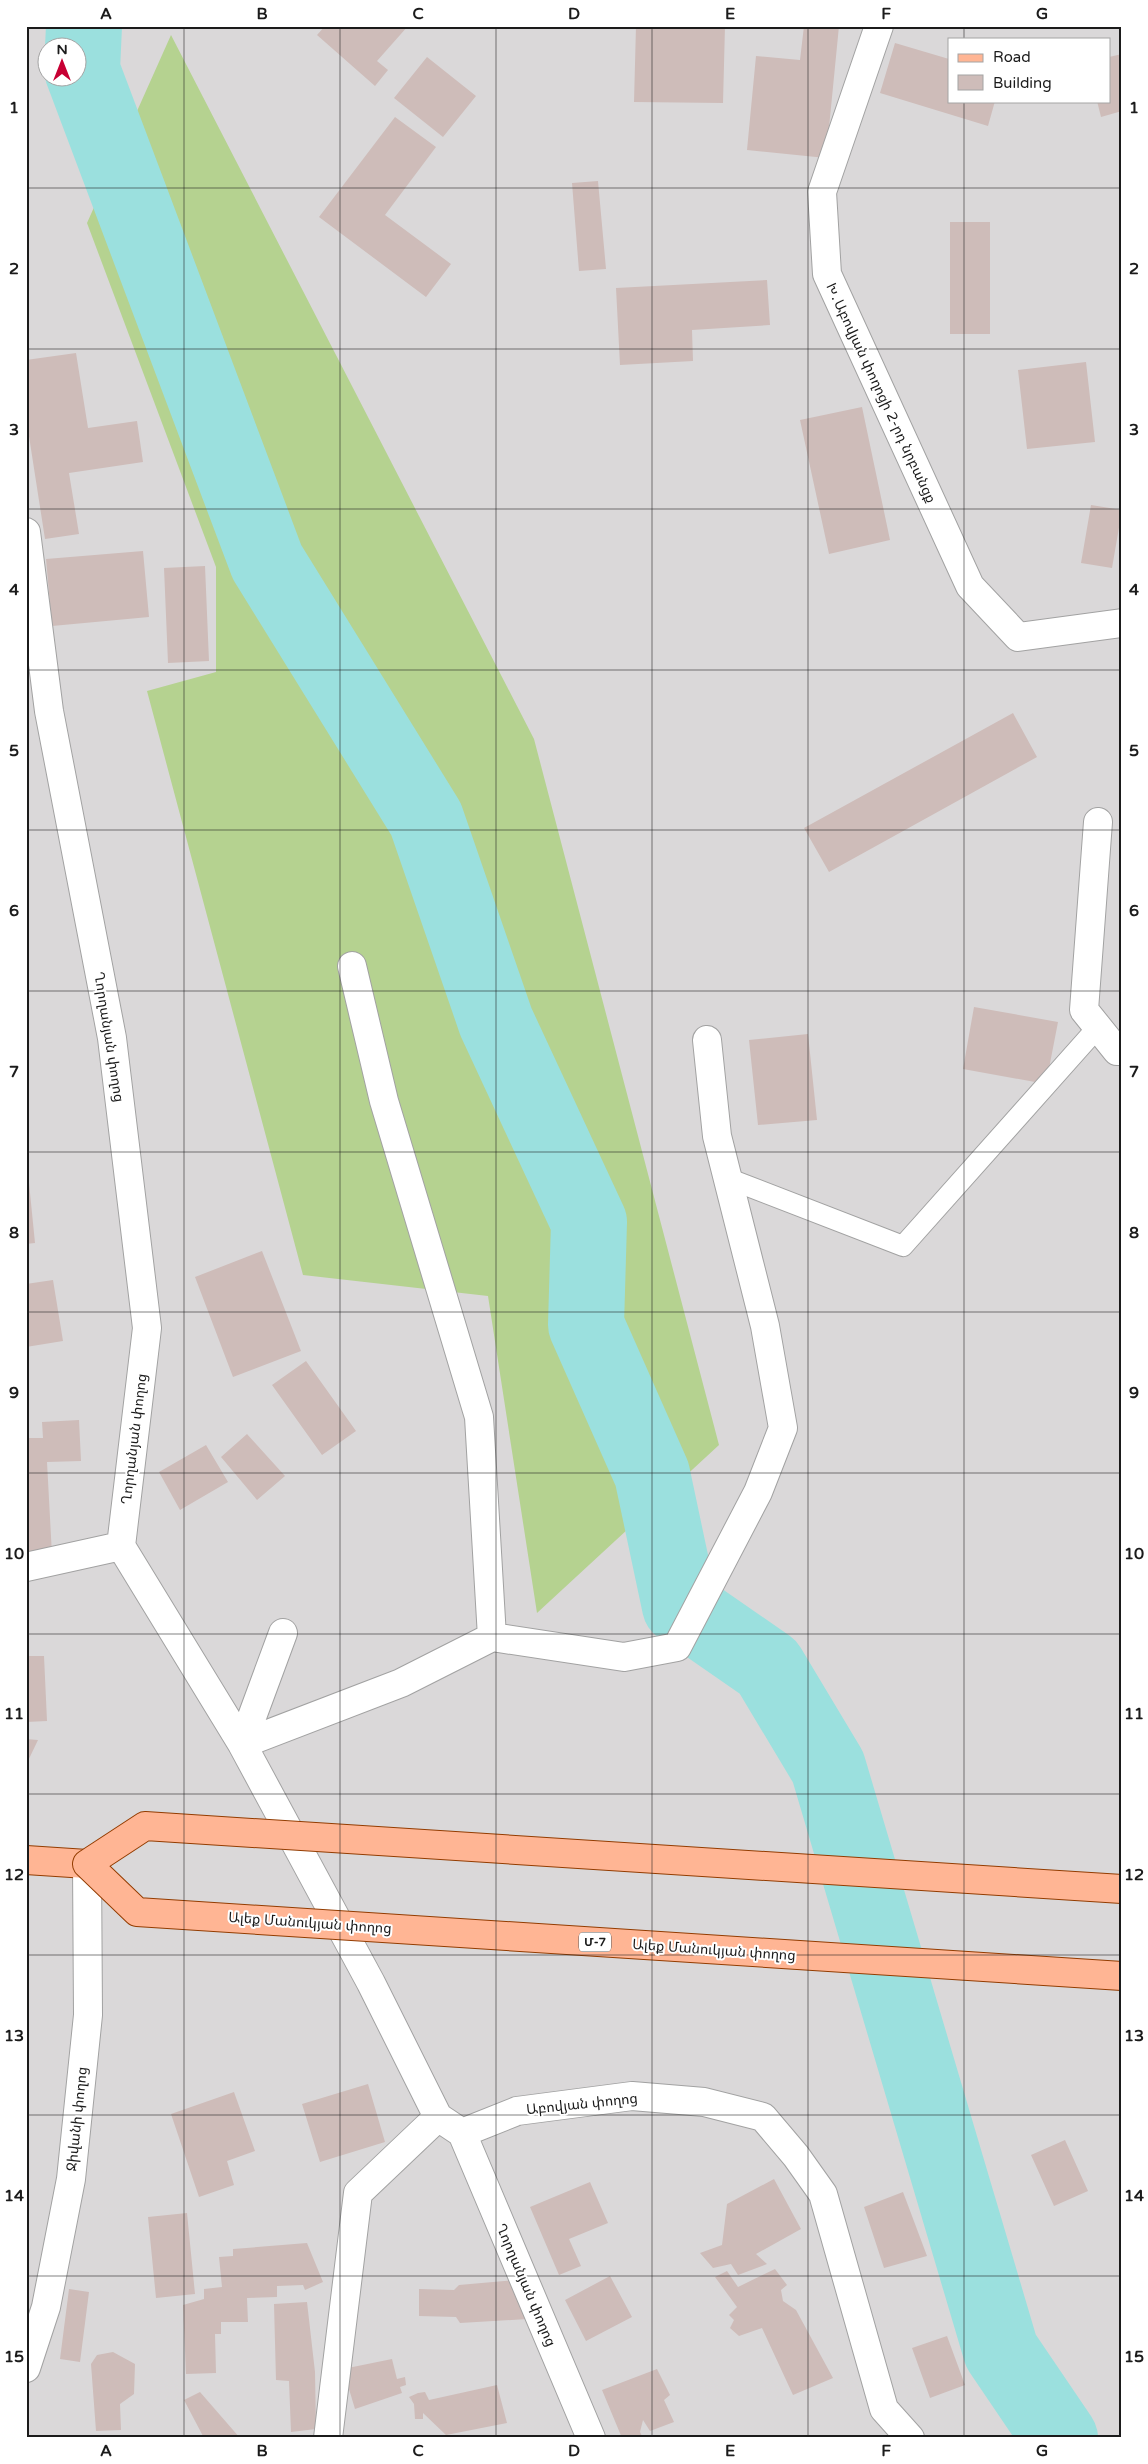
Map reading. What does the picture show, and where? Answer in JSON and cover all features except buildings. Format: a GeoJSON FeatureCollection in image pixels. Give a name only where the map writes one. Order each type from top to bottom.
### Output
{"type":"FeatureCollection","features":[{"type":"Feature","properties":{"kind":"main road"},"geometry":{"type":"LineString","coordinates":[[26,1860],[86,1864],[144,1826],[1122,1889]]}},
{"type":"Feature","properties":{"kind":"main road","name":"Ալեք Մանուկյան փողոց"},"geometry":{"type":"LineString","coordinates":[[86,1864],[137,1912],[1122,1976]]}},
{"type":"Feature","properties":{"kind":"street","name":"Խ․Աբովյան փողոցի 2-րդ նրբանցք"},"geometry":{"type":"LineString","coordinates":[[879,26],[822,192],[827,274],[970,586],[1018,637],[1122,622]]}},
{"type":"Feature","properties":{"kind":"street","name":"Ղորղանյան փողոց"},"geometry":{"type":"LineString","coordinates":[[26,532],[49,711],[112,1038],[147,1328],[121,1546]]}},
{"type":"Feature","properties":{"kind":"street"},"geometry":{"type":"LineString","coordinates":[[1098,822],[1084,1010],[1117,1051],[1122,1050]]}},
{"type":"Feature","properties":{"kind":"street"},"geometry":{"type":"LineString","coordinates":[[352,966],[384,1101],[479,1417],[492,1637]]}},
{"type":"Feature","properties":{"kind":"street"},"geometry":{"type":"LineString","coordinates":[[242,1744],[401,1683],[492,1637],[624,1657],[677,1647],[758,1492],[783,1428],[765,1326],[717,1136],[707,1040]]}},
{"type":"Feature","properties":{"kind":"street"},"geometry":{"type":"LineString","coordinates":[[26,1567],[121,1546],[242,1744],[371,1983],[438,2117],[462,2132]]}},
{"type":"Feature","properties":{"kind":"street"},"geometry":{"type":"LineString","coordinates":[[242,1744],[284,1633]]}},
{"type":"Feature","properties":{"kind":"street","name":"Ջիվանի փողոց"},"geometry":{"type":"LineString","coordinates":[[26,2368],[46,2307],[70,2179],[88,2015],[86,1864]]}},
{"type":"Feature","properties":{"kind":"street","name":"Աբովյան փողոց"},"geometry":{"type":"LineString","coordinates":[[462,2132],[517,2111],[632,2096],[704,2102],[763,2117],[796,2156],[823,2194],[884,2409],[910,2438]]}},
{"type":"Feature","properties":{"kind":"street"},"geometry":{"type":"LineString","coordinates":[[328,2438],[358,2193],[438,2117]]}},
{"type":"Feature","properties":{"kind":"street","name":"Ղորղանյան փողոց"},"geometry":{"type":"LineString","coordinates":[[462,2132],[591,2438]]}},
{"type":"Feature","properties":{"kind":"lane"},"geometry":{"type":"LineString","coordinates":[[728,1178],[903,1246],[1098,1027]]}},
{"type":"Feature","properties":{"kind":"shaded area"},"geometry":{"type":"Polygon","coordinates":[[[26,26],[1122,26],[1122,2438],[26,2438],[26,26]]]}},
{"type":"Feature","properties":{"kind":"green space"},"geometry":{"type":"Polygon","coordinates":[[[171,35],[534,739],[719,1445],[537,1613],[488,1296],[303,1275],[147,691],[216,672],[216,567],[87,223],[171,35]]]}},
{"type":"Feature","properties":{"kind":"waterway"},"geometry":{"type":"LineString","coordinates":[[84,26],[82,70],[267,562],[426,819],[496,1022],[589,1222],[586,1325],[652,1474],[680,1606],[768,1667],[828,1767],[1001,2351],[1060,2438]]}}]}
